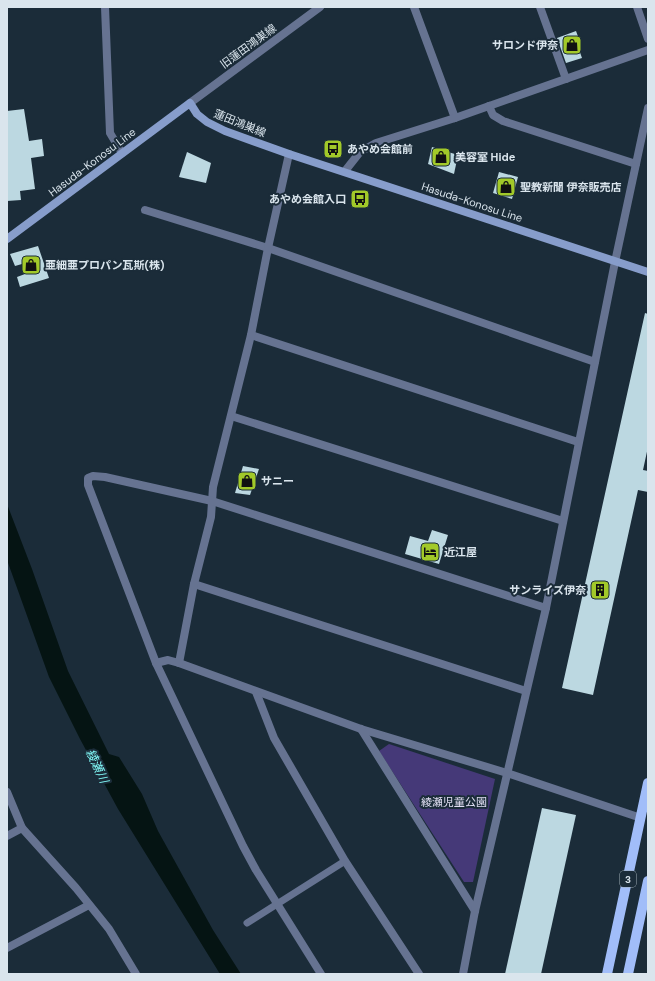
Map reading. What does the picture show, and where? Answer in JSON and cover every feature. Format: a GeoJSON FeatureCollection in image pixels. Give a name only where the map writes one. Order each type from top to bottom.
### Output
{"type":"FeatureCollection","features":[{"type":"Feature","properties":{"kind":"main road","name":"Hasuda-Konosu Line"},"geometry":{"type":"LineString","coordinates":[[7,239],[190,103]]}},
{"type":"Feature","properties":{"kind":"main road","name":"蓮田鴻巣線"},"geometry":{"type":"LineString","coordinates":[[190,103],[197,114],[207,122],[225,131],[289,154]]}},
{"type":"Feature","properties":{"kind":"main road","name":"Hasuda-Konosu Line"},"geometry":{"type":"LineString","coordinates":[[289,154],[345,171],[648,272]]}},
{"type":"Feature","properties":{"kind":"main road","name":"3"},"geometry":{"type":"LineString","coordinates":[[607,974],[648,783]]}},
{"type":"Feature","properties":{"kind":"main road","name":"3"},"geometry":{"type":"LineString","coordinates":[[628,974],[648,881]]}},
{"type":"Feature","properties":{"kind":"street"},"geometry":{"type":"LineString","coordinates":[[105,7],[110,133],[122,153]]}},
{"type":"Feature","properties":{"kind":"street","name":"旧蓮田鴻巣線"},"geometry":{"type":"LineString","coordinates":[[190,103],[320,7]]}},
{"type":"Feature","properties":{"kind":"street"},"geometry":{"type":"LineString","coordinates":[[414,7],[455,118]]}},
{"type":"Feature","properties":{"kind":"street"},"geometry":{"type":"LineString","coordinates":[[540,7],[566,79]]}},
{"type":"Feature","properties":{"kind":"street"},"geometry":{"type":"LineString","coordinates":[[637,7],[648,39]]}},
{"type":"Feature","properties":{"kind":"street"},"geometry":{"type":"LineString","coordinates":[[345,171],[360,152],[376,143],[455,118],[648,50]]}},
{"type":"Feature","properties":{"kind":"street"},"geometry":{"type":"LineString","coordinates":[[489,106],[493,115],[503,121],[636,164]]}},
{"type":"Feature","properties":{"kind":"street"},"geometry":{"type":"LineString","coordinates":[[463,974],[475,911],[546,608],[578,442],[648,108]]}},
{"type":"Feature","properties":{"kind":"street"},"geometry":{"type":"LineString","coordinates":[[179,663],[194,584],[211,518],[213,487],[251,335],[268,248],[289,154]]}},
{"type":"Feature","properties":{"kind":"street"},"geometry":{"type":"LineString","coordinates":[[145,210],[268,248],[595,362]]}},
{"type":"Feature","properties":{"kind":"street"},"geometry":{"type":"LineString","coordinates":[[251,335],[578,442]]}},
{"type":"Feature","properties":{"kind":"street"},"geometry":{"type":"LineString","coordinates":[[231,416],[563,521]]}},
{"type":"Feature","properties":{"kind":"street"},"geometry":{"type":"LineString","coordinates":[[321,974],[256,870],[243,846],[156,663],[88,485],[88,478],[93,476],[105,477],[212,501],[546,608]]}},
{"type":"Feature","properties":{"kind":"street"},"geometry":{"type":"LineString","coordinates":[[194,584],[526,691]]}},
{"type":"Feature","properties":{"kind":"street"},"geometry":{"type":"LineString","coordinates":[[156,663],[168,660],[179,663],[361,729],[507,773],[641,818]]}},
{"type":"Feature","properties":{"kind":"street"},"geometry":{"type":"LineString","coordinates":[[256,692],[274,738],[345,861],[419,974]]}},
{"type":"Feature","properties":{"kind":"street"},"geometry":{"type":"LineString","coordinates":[[361,729],[475,911]]}},
{"type":"Feature","properties":{"kind":"street"},"geometry":{"type":"LineString","coordinates":[[7,792],[22,828],[109,929],[136,974]]}},
{"type":"Feature","properties":{"kind":"street"},"geometry":{"type":"LineString","coordinates":[[7,836],[22,828]]}},
{"type":"Feature","properties":{"kind":"street"},"geometry":{"type":"LineString","coordinates":[[7,948],[89,905]]}},
{"type":"Feature","properties":{"kind":"lane"},"geometry":{"type":"LineString","coordinates":[[248,924],[345,861]]}},
{"type":"Feature","properties":{"kind":"green space","name":"綾瀬児童公園"},"geometry":{"type":"Polygon","coordinates":[[[389,744],[495,779],[473,882],[464,882],[379,751],[389,744]]]}},
{"type":"Feature","properties":{"kind":"water","name":"綾瀬川"},"geometry":{"type":"Polygon","coordinates":[[[7,504],[68,671],[109,754],[119,757],[142,794],[158,831],[213,930],[241,974],[220,974],[118,809],[80,739],[49,677],[7,560],[7,504]]]}},
{"type":"Feature","properties":{"kind":"building"},"geometry":{"type":"Polygon","coordinates":[[[576,31],[580,42],[577,44],[582,58],[566,63],[557,38],[576,31]]]}},
{"type":"Feature","properties":{"kind":"building"},"geometry":{"type":"Polygon","coordinates":[[[24,109],[29,141],[42,139],[44,156],[31,158],[35,189],[20,191],[21,200],[7,201],[7,111],[24,109]]]}},
{"type":"Feature","properties":{"kind":"building"},"geometry":{"type":"Polygon","coordinates":[[[432,147],[458,155],[454,174],[428,164],[432,147]]]}},
{"type":"Feature","properties":{"kind":"building"},"geometry":{"type":"Polygon","coordinates":[[[187,152],[211,163],[206,183],[179,177],[187,152]]]}},
{"type":"Feature","properties":{"kind":"building"},"geometry":{"type":"Polygon","coordinates":[[[499,172],[518,177],[512,199],[493,193],[499,172]]]}},
{"type":"Feature","properties":{"kind":"building"},"geometry":{"type":"Polygon","coordinates":[[[38,246],[49,278],[20,287],[17,277],[25,274],[22,264],[15,266],[10,254],[38,246]]]}},
{"type":"Feature","properties":{"kind":"building","name":"サンライズ伊奈"},"geometry":{"type":"Polygon","coordinates":[[[645,313],[648,314],[648,447],[643,470],[648,471],[648,492],[638,490],[593,695],[562,688],[645,313]]]}},
{"type":"Feature","properties":{"kind":"building"},"geometry":{"type":"Polygon","coordinates":[[[243,466],[259,469],[250,495],[235,493],[243,466]]]}},
{"type":"Feature","properties":{"kind":"building"},"geometry":{"type":"Polygon","coordinates":[[[432,530],[448,535],[439,564],[405,554],[410,536],[428,541],[432,530]]]}},
{"type":"Feature","properties":{"kind":"building"},"geometry":{"type":"Polygon","coordinates":[[[542,808],[576,815],[541,974],[505,974],[542,808]]]}},
{"type":"Feature","properties":{"kind":"place","name":"サロンド伊奈"},"geometry":{"type":"Point","coordinates":[572,45]}},
{"type":"Feature","properties":{"kind":"place","name":"あやめ会館前"},"geometry":{"type":"Point","coordinates":[333,149]}},
{"type":"Feature","properties":{"kind":"place","name":"美容室 Hide"},"geometry":{"type":"Point","coordinates":[441,157]}},
{"type":"Feature","properties":{"kind":"place","name":"聖教新聞 伊奈販売店"},"geometry":{"type":"Point","coordinates":[506,187]}},
{"type":"Feature","properties":{"kind":"place","name":"あやめ会館入口"},"geometry":{"type":"Point","coordinates":[360,199]}},
{"type":"Feature","properties":{"kind":"place","name":"亜細亜プロパン瓦斯(株)"},"geometry":{"type":"Point","coordinates":[31,265]}},
{"type":"Feature","properties":{"kind":"place","name":"サニー"},"geometry":{"type":"Point","coordinates":[247,481]}},
{"type":"Feature","properties":{"kind":"place","name":"近江屋"},"geometry":{"type":"Point","coordinates":[430,552]}},
{"type":"Feature","properties":{"kind":"place","name":"サンライズ伊奈"},"geometry":{"type":"Point","coordinates":[600,590]}}]}
